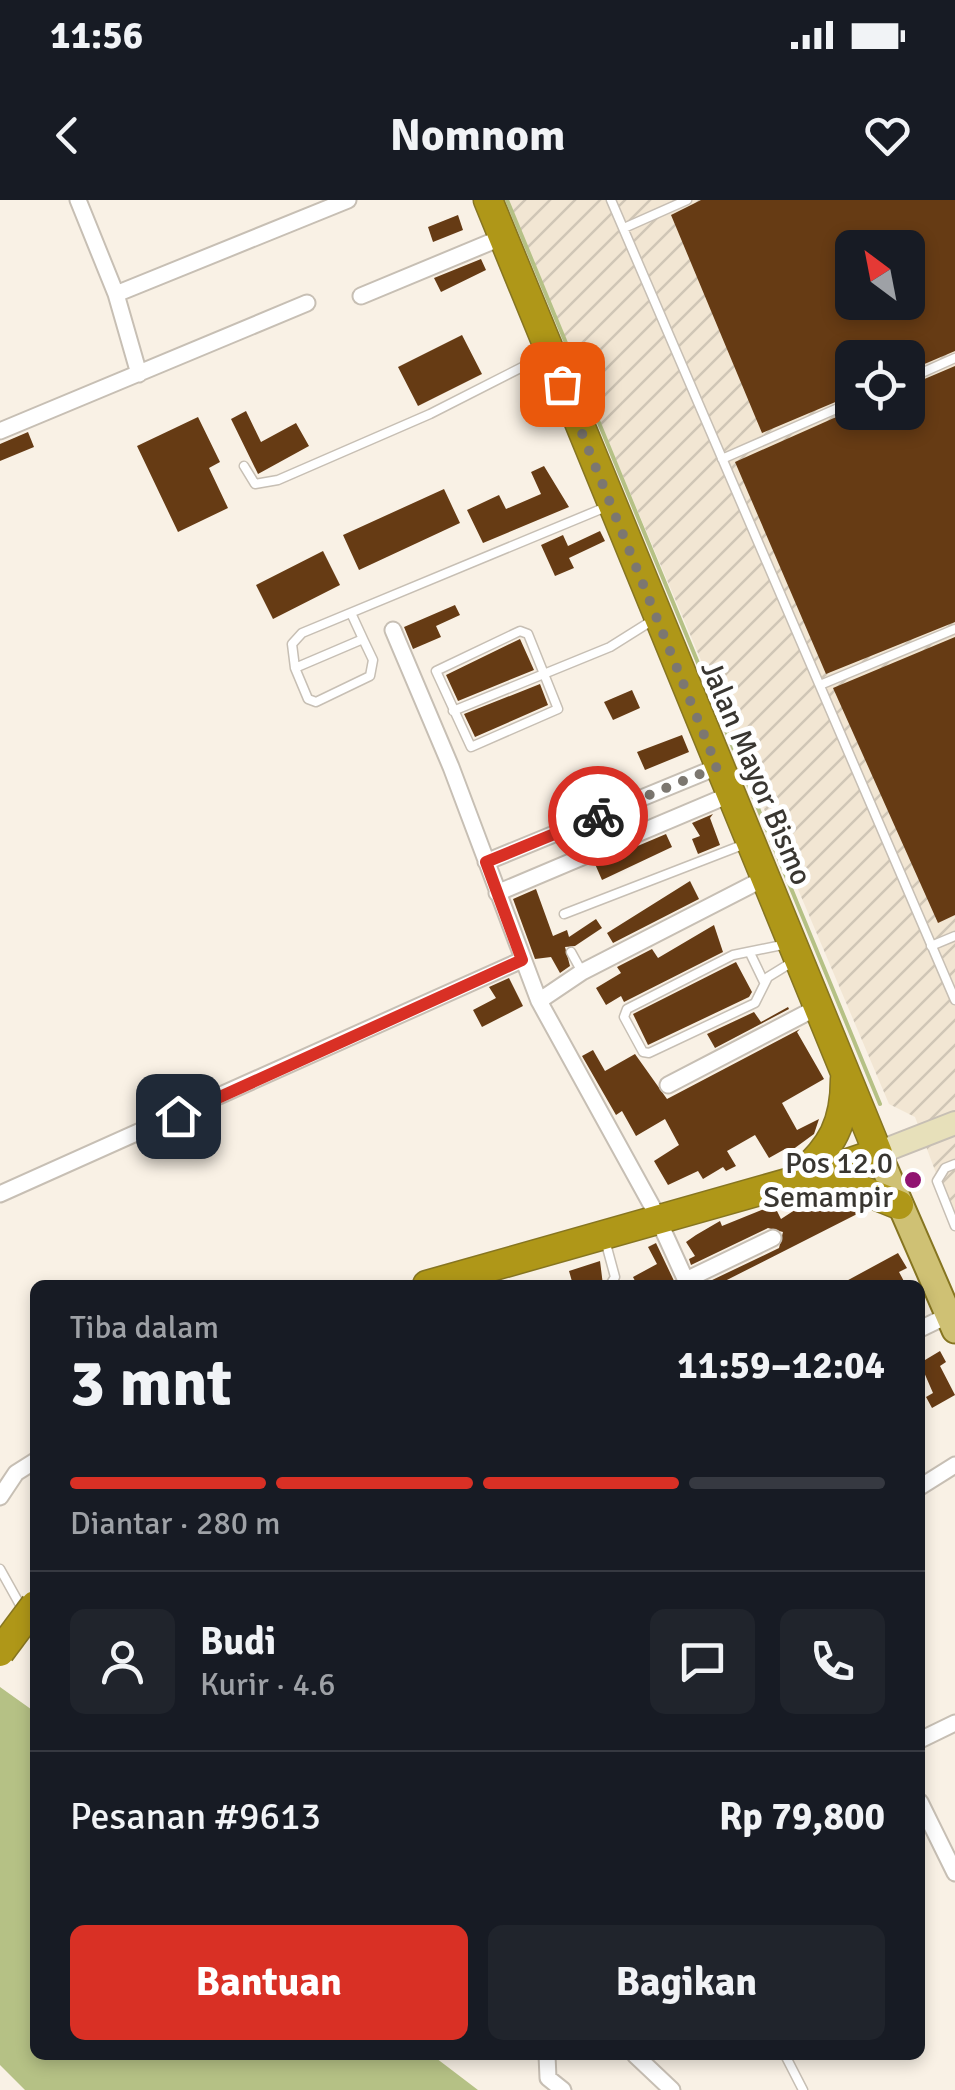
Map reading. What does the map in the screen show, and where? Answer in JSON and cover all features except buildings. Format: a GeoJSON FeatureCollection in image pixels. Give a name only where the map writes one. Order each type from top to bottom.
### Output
{"type":"FeatureCollection","features":[{"type":"Feature","properties":{"kind":"highway","name":"Jalan Mayor Bismo"},"geometry":{"type":"LineString","coordinates":[[488,200],[878,1153]]}},
{"type":"Feature","properties":{"kind":"highway"},"geometry":{"type":"LineString","coordinates":[[791,1182],[830,1148],[837,1134],[845,1072]]}},
{"type":"Feature","properties":{"kind":"highway"},"geometry":{"type":"LineString","coordinates":[[445,1280],[791,1182],[878,1153]]}},
{"type":"Feature","properties":{"kind":"highway"},"geometry":{"type":"LineString","coordinates":[[791,1182],[842,1182],[899,1204]]}},
{"type":"Feature","properties":{"kind":"highway"},"geometry":{"type":"LineString","coordinates":[[0,1652],[30,1611]]}},
{"type":"Feature","properties":{"kind":"main road"},"geometry":{"type":"LineString","coordinates":[[878,1153],[955,1123]]}},
{"type":"Feature","properties":{"kind":"main road","name":"Jalan Mayor Bismo"},"geometry":{"type":"LineString","coordinates":[[878,1153],[952,1322]]}},
{"type":"Feature","properties":{"kind":"street"},"geometry":{"type":"LineString","coordinates":[[78,200],[116,294],[138,374]]}},
{"type":"Feature","properties":{"kind":"street"},"geometry":{"type":"LineString","coordinates":[[116,294],[348,200]]}},
{"type":"Feature","properties":{"kind":"street"},"geometry":{"type":"LineString","coordinates":[[361,296],[503,237]]}},
{"type":"Feature","properties":{"kind":"street"},"geometry":{"type":"LineString","coordinates":[[0,431],[308,303]]}},
{"type":"Feature","properties":{"kind":"street"},"geometry":{"type":"LineString","coordinates":[[393,630],[451,766],[539,1000],[658,1220],[686,1280]]}},
{"type":"Feature","properties":{"kind":"street"},"geometry":{"type":"LineString","coordinates":[[486,862],[717,767]]}},
{"type":"Feature","properties":{"kind":"street"},"geometry":{"type":"LineString","coordinates":[[497,893],[729,795]]}},
{"type":"Feature","properties":{"kind":"street"},"geometry":{"type":"LineString","coordinates":[[539,1000],[580,977],[582,972],[765,878]]}},
{"type":"Feature","properties":{"kind":"street"},"geometry":{"type":"LineString","coordinates":[[0,1194],[522,960]]}},
{"type":"Feature","properties":{"kind":"street"},"geometry":{"type":"LineString","coordinates":[[668,1085],[818,1007]]}},
{"type":"Feature","properties":{"kind":"street"},"geometry":{"type":"LineString","coordinates":[[693,1280],[774,1238]]}},
{"type":"Feature","properties":{"kind":"street"},"geometry":{"type":"LineString","coordinates":[[925,1328],[952,1322]]}},
{"type":"Feature","properties":{"kind":"street"},"geometry":{"type":"LineString","coordinates":[[0,1496],[16,1473],[30,1464]]}},
{"type":"Feature","properties":{"kind":"street"},"geometry":{"type":"LineString","coordinates":[[925,1484],[955,1465]]}},
{"type":"Feature","properties":{"kind":"street"},"geometry":{"type":"LineString","coordinates":[[925,1737],[955,1722]]}},
{"type":"Feature","properties":{"kind":"street"},"geometry":{"type":"LineString","coordinates":[[925,1812],[955,1873]]}},
{"type":"Feature","properties":{"kind":"street"},"geometry":{"type":"LineString","coordinates":[[547,2060],[548,2078],[563,2090]]}},
{"type":"Feature","properties":{"kind":"street"},"geometry":{"type":"LineString","coordinates":[[640,2060],[672,2090]]}},
{"type":"Feature","properties":{"kind":"lane"},"geometry":{"type":"LineString","coordinates":[[610,200],[955,1000]]}},
{"type":"Feature","properties":{"kind":"lane"},"geometry":{"type":"LineString","coordinates":[[624,228],[687,200]]}},
{"type":"Feature","properties":{"kind":"lane"},"geometry":{"type":"LineString","coordinates":[[244,466],[255,484],[278,480],[430,414],[550,354]]}},
{"type":"Feature","properties":{"kind":"lane"},"geometry":{"type":"LineString","coordinates":[[925,371],[955,358]]}},
{"type":"Feature","properties":{"kind":"lane"},"geometry":{"type":"LineString","coordinates":[[722,459],[835,409]]}},
{"type":"Feature","properties":{"kind":"lane"},"geometry":{"type":"LineString","coordinates":[[351,613],[374,671],[316,702],[308,699],[295,668],[292,644],[302,634],[351,613],[610,506]]}},
{"type":"Feature","properties":{"kind":"lane"},"geometry":{"type":"LineString","coordinates":[[453,712],[610,647],[657,618]]}},
{"type":"Feature","properties":{"kind":"lane"},"geometry":{"type":"LineString","coordinates":[[820,685],[955,629]]}},
{"type":"Feature","properties":{"kind":"lane"},"geometry":{"type":"LineString","coordinates":[[520,631],[528,634],[558,709],[477,747],[469,744],[453,712],[436,671],[520,631]]}},
{"type":"Feature","properties":{"kind":"lane"},"geometry":{"type":"LineString","coordinates":[[295,668],[363,640]]}},
{"type":"Feature","properties":{"kind":"lane"},"geometry":{"type":"LineString","coordinates":[[564,914],[749,842]]}},
{"type":"Feature","properties":{"kind":"lane"},"geometry":{"type":"LineString","coordinates":[[931,946],[955,936]]}},
{"type":"Feature","properties":{"kind":"lane"},"geometry":{"type":"LineString","coordinates":[[794,951],[764,982],[751,1005],[650,1053],[643,1052],[624,1017],[628,1010],[718,963],[750,954],[794,951]]}},
{"type":"Feature","properties":{"kind":"lane"},"geometry":{"type":"LineString","coordinates":[[572,952],[582,972]]}},
{"type":"Feature","properties":{"kind":"lane"},"geometry":{"type":"LineString","coordinates":[[750,954],[764,982]]}},
{"type":"Feature","properties":{"kind":"lane"},"geometry":{"type":"LineString","coordinates":[[955,1164],[944,1168],[937,1180],[955,1226]]}},
{"type":"Feature","properties":{"kind":"lane"},"geometry":{"type":"LineString","coordinates":[[604,1236],[613,1280]]}},
{"type":"Feature","properties":{"kind":"lane"},"geometry":{"type":"LineString","coordinates":[[0,1569],[15,1602],[30,1614]]}},
{"type":"Feature","properties":{"kind":"lane"},"geometry":{"type":"LineString","coordinates":[[788,2060],[803,2090]]}},
{"type":"Feature","properties":{"kind":"shaded area"},"geometry":{"type":"Polygon","coordinates":[[[506,200],[955,200],[955,1224],[915,1117],[889,1104],[506,200]]]}},
{"type":"Feature","properties":{"kind":"shaded area"},"geometry":{"type":"Polygon","coordinates":[[[0,1687],[30,1708],[30,2060],[439,2060],[478,2090],[25,2090],[0,2065],[0,1687]]]}},
{"type":"Feature","properties":{"kind":"waterway"},"geometry":{"type":"LineString","coordinates":[[507,200],[880,1104]]}},
{"type":"Feature","properties":{"kind":"way so far"},"geometry":{"type":"LineString","coordinates":[[562,384],[717,767],[598,816]]}},
{"type":"Feature","properties":{"kind":"place","name":"Pos 12.0 Semampir"},"geometry":{"type":"Point","coordinates":[913,1180]}},
{"type":"Feature","properties":{"kind":"route"},"geometry":{"type":"LineString","coordinates":[[178,1116],[522,960],[486,862],[598,816]]}}]}
